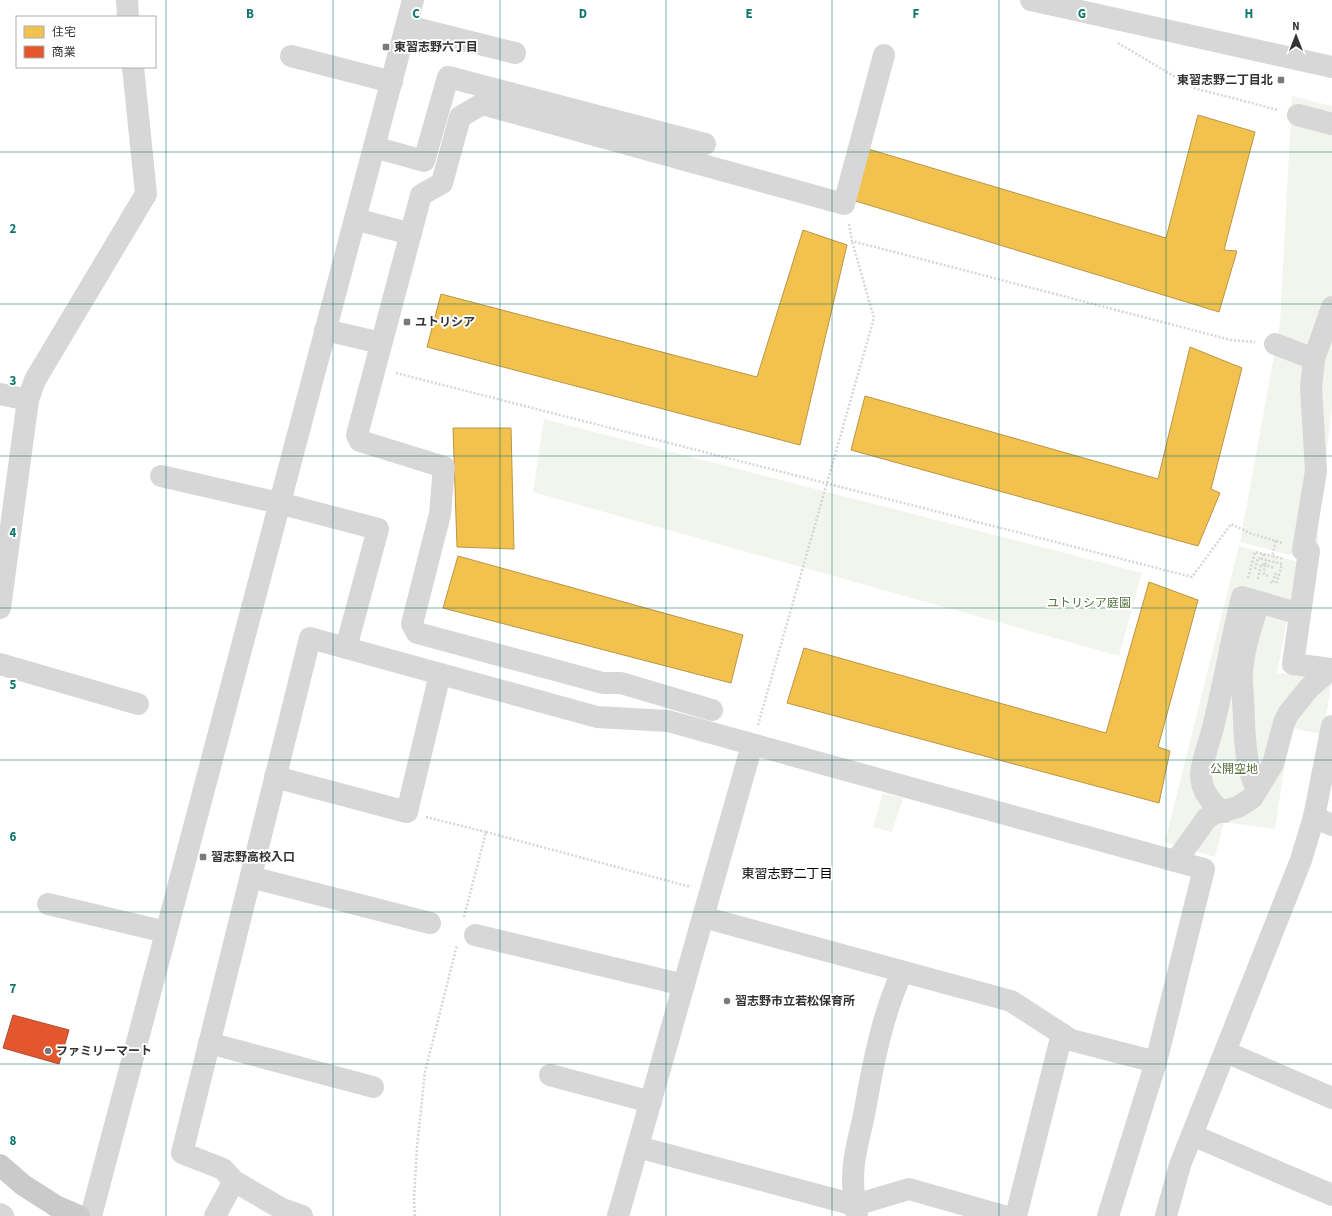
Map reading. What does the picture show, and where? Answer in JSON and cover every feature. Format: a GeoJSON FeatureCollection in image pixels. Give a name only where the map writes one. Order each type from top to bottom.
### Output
{"type":"FeatureCollection","features":[{"type":"Feature","properties":{"kind":"main road"},"geometry":{"type":"LineString","coordinates":[[0,1166],[54,1211],[79,1216]]}},
{"type":"Feature","properties":{"kind":"street"},"geometry":{"type":"LineString","coordinates":[[127,0],[128,16]]}},
{"type":"Feature","properties":{"kind":"street"},"geometry":{"type":"LineString","coordinates":[[91,1216],[413,0]]}},
{"type":"Feature","properties":{"kind":"street"},"geometry":{"type":"LineString","coordinates":[[1030,0],[1332,67]]}},
{"type":"Feature","properties":{"kind":"street"},"geometry":{"type":"LineString","coordinates":[[406,26],[514,53]]}},
{"type":"Feature","properties":{"kind":"street"},"geometry":{"type":"LineString","coordinates":[[712,710],[621,683],[603,683],[416,633],[412,624],[440,514],[444,467],[360,441],[357,435],[381,343],[421,195],[442,183],[460,117],[482,104],[844,204],[884,55]]}},
{"type":"Feature","properties":{"kind":"street"},"geometry":{"type":"LineString","coordinates":[[291,56],[392,82]]}},
{"type":"Feature","properties":{"kind":"street"},"geometry":{"type":"LineString","coordinates":[[0,608],[28,400],[35,380],[146,194],[133,68]]}},
{"type":"Feature","properties":{"kind":"street"},"geometry":{"type":"LineString","coordinates":[[374,147],[424,161],[448,77],[705,144]]}},
{"type":"Feature","properties":{"kind":"street"},"geometry":{"type":"LineString","coordinates":[[1298,115],[1332,124]]}},
{"type":"Feature","properties":{"kind":"street"},"geometry":{"type":"LineString","coordinates":[[355,220],[411,234]]}},
{"type":"Feature","properties":{"kind":"street"},"geometry":{"type":"LineString","coordinates":[[1296,555],[1316,471],[1311,388],[1314,359],[1332,308]]}},
{"type":"Feature","properties":{"kind":"street"},"geometry":{"type":"LineString","coordinates":[[326,330],[381,343]]}},
{"type":"Feature","properties":{"kind":"street"},"geometry":{"type":"LineString","coordinates":[[1287,350],[1314,359]]}},
{"type":"Feature","properties":{"kind":"street"},"geometry":{"type":"LineString","coordinates":[[0,394],[28,400]]}},
{"type":"Feature","properties":{"kind":"street"},"geometry":{"type":"LineString","coordinates":[[161,476],[279,503],[378,529],[346,648]]}},
{"type":"Feature","properties":{"kind":"street"},"geometry":{"type":"LineString","coordinates":[[1176,861],[1207,818],[1216,813],[1224,812],[1246,803],[1252,798],[1273,764],[1284,723],[1288,714],[1308,688],[1331,669],[1293,664],[1309,551],[1296,555]]}},
{"type":"Feature","properties":{"kind":"street"},"geometry":{"type":"LineString","coordinates":[[1224,812],[1216,807],[1207,794],[1200,776],[1224,683],[1230,655],[1232,635],[1242,597],[1259,593],[1300,614]]}},
{"type":"Feature","properties":{"kind":"street"},"geometry":{"type":"LineString","coordinates":[[1257,790],[1253,781],[1247,756],[1244,728],[1242,674],[1246,646],[1259,593]]}},
{"type":"Feature","properties":{"kind":"street"},"geometry":{"type":"LineString","coordinates":[[302,1216],[282,1210],[234,1181],[223,1169],[182,1153],[310,638],[597,717],[668,721],[1204,869],[1156,1062],[1108,1216]]}},
{"type":"Feature","properties":{"kind":"street"},"geometry":{"type":"LineString","coordinates":[[0,664],[138,704]]}},
{"type":"Feature","properties":{"kind":"street"},"geometry":{"type":"LineString","coordinates":[[275,777],[407,812],[440,674]]}},
{"type":"Feature","properties":{"kind":"street"},"geometry":{"type":"LineString","coordinates":[[1166,1216],[1180,1165],[1301,860],[1323,821],[1332,726]]}},
{"type":"Feature","properties":{"kind":"street"},"geometry":{"type":"LineString","coordinates":[[618,1216],[752,745]]}},
{"type":"Feature","properties":{"kind":"street"},"geometry":{"type":"LineString","coordinates":[[250,877],[430,923]]}},
{"type":"Feature","properties":{"kind":"street"},"geometry":{"type":"LineString","coordinates":[[48,904],[166,932]]}},
{"type":"Feature","properties":{"kind":"street"},"geometry":{"type":"LineString","coordinates":[[703,917],[902,972],[1011,1000],[1071,1040],[1156,1062]]}},
{"type":"Feature","properties":{"kind":"street"},"geometry":{"type":"LineString","coordinates":[[475,935],[684,985]]}},
{"type":"Feature","properties":{"kind":"street"},"geometry":{"type":"LineString","coordinates":[[856,1211],[854,1165],[871,1073],[887,1010],[902,972]]}},
{"type":"Feature","properties":{"kind":"street"},"geometry":{"type":"LineString","coordinates":[[1016,1216],[1062,1034]]}},
{"type":"Feature","properties":{"kind":"street"},"geometry":{"type":"LineString","coordinates":[[209,1043],[373,1087]]}},
{"type":"Feature","properties":{"kind":"street"},"geometry":{"type":"LineString","coordinates":[[1226,1052],[1332,1098]]}},
{"type":"Feature","properties":{"kind":"street"},"geometry":{"type":"LineString","coordinates":[[550,1075],[651,1102]]}},
{"type":"Feature","properties":{"kind":"street"},"geometry":{"type":"LineString","coordinates":[[1192,1135],[1332,1196]]}},
{"type":"Feature","properties":{"kind":"street"},"geometry":{"type":"LineString","coordinates":[[638,1147],[856,1211],[909,1189],[1004,1216]]}},
{"type":"Feature","properties":{"kind":"street"},"geometry":{"type":"LineString","coordinates":[[215,1216],[234,1181]]}},
{"type":"Feature","properties":{"kind":"path"},"geometry":{"type":"LineString","coordinates":[[1118,43],[1194,88],[1298,115]]}},
{"type":"Feature","properties":{"kind":"path"},"geometry":{"type":"LineString","coordinates":[[752,745],[874,318],[852,241],[844,204]]}},
{"type":"Feature","properties":{"kind":"path"},"geometry":{"type":"LineString","coordinates":[[852,241],[1231,340],[1287,350]]}},
{"type":"Feature","properties":{"kind":"path"},"geometry":{"type":"LineString","coordinates":[[375,368],[1192,578],[1230,524],[1252,534],[1276,541],[1296,555]]}},
{"type":"Feature","properties":{"kind":"path"},"geometry":{"type":"LineString","coordinates":[[1272,556],[1276,541]]}},
{"type":"Feature","properties":{"kind":"path"},"geometry":{"type":"LineString","coordinates":[[1248,579],[1255,552],[1272,556],[1296,555]]}},
{"type":"Feature","properties":{"kind":"path"},"geometry":{"type":"LineString","coordinates":[[1262,559],[1264,554]]}},
{"type":"Feature","properties":{"kind":"path"},"geometry":{"type":"LineString","coordinates":[[1255,569],[1258,558],[1282,564],[1276,588]]}},
{"type":"Feature","properties":{"kind":"path"},"geometry":{"type":"LineString","coordinates":[[1267,560],[1264,574],[1268,576]]}},
{"type":"Feature","properties":{"kind":"path"},"geometry":{"type":"LineString","coordinates":[[1259,593],[1261,580],[1257,578],[1261,564],[1276,568]]}},
{"type":"Feature","properties":{"kind":"path"},"geometry":{"type":"LineString","coordinates":[[1267,581],[1273,583],[1275,574],[1279,575]]}},
{"type":"Feature","properties":{"kind":"path"},"geometry":{"type":"LineString","coordinates":[[407,812],[486,832]]}},
{"type":"Feature","properties":{"kind":"green space"},"geometry":{"type":"Polygon","coordinates":[[[1292,96],[1332,106],[1332,408],[1318,519],[1318,542],[1301,657],[1332,677],[1282,670],[1302,558],[1240,542],[1280,323],[1292,96]]]}},
{"type":"Feature","properties":{"kind":"green space","name":"ユトリシア庭園"},"geometry":{"type":"Polygon","coordinates":[[[544,419],[1142,573],[1119,656],[533,492],[544,419]]]}},
{"type":"Feature","properties":{"kind":"green space","name":"公開空地"},"geometry":{"type":"Polygon","coordinates":[[[1239,546],[1298,562],[1277,673],[1332,680],[1323,734],[1290,728],[1275,829],[1224,822],[1215,857],[1165,842],[1239,546]]]}},
{"type":"Feature","properties":{"kind":"green space"},"geometry":{"type":"Polygon","coordinates":[[[883,793],[903,798],[892,832],[873,827],[883,793]]]}},
{"type":"Feature","properties":{"kind":"building: 住宅"},"geometry":{"type":"Polygon","coordinates":[[[1198,115],[1255,132],[1224,250],[1237,251],[1219,312],[849,199],[865,148],[1166,238],[1198,115]]]}},
{"type":"Feature","properties":{"kind":"building: 住宅"},"geometry":{"type":"Polygon","coordinates":[[[803,230],[847,245],[800,445],[427,347],[441,294],[757,377],[803,230]]]}},
{"type":"Feature","properties":{"kind":"building: 住宅"},"geometry":{"type":"Polygon","coordinates":[[[1190,347],[1242,368],[1211,489],[1220,493],[1198,546],[851,450],[865,396],[1158,479],[1190,347]]]}},
{"type":"Feature","properties":{"kind":"building: 住宅"},"geometry":{"type":"Polygon","coordinates":[[[453,428],[511,428],[514,549],[457,547],[453,428]]]}},
{"type":"Feature","properties":{"kind":"building: 住宅"},"geometry":{"type":"Polygon","coordinates":[[[458,556],[743,635],[731,683],[443,608],[458,556]]]}},
{"type":"Feature","properties":{"kind":"building: 住宅"},"geometry":{"type":"Polygon","coordinates":[[[1149,582],[1198,600],[1158,747],[1170,751],[1159,803],[787,703],[804,648],[1106,733],[1149,582]]]}},
{"type":"Feature","properties":{"kind":"building: 商業"},"geometry":{"type":"Polygon","coordinates":[[[13,1015],[69,1030],[59,1064],[3,1048],[13,1015]]]}},
{"type":"Feature","properties":{"kind":"place","name":"東習志野六丁目"},"geometry":{"type":"Point","coordinates":[386,47]}},
{"type":"Feature","properties":{"kind":"place","name":"東習志野二丁目北"},"geometry":{"type":"Point","coordinates":[1281,80]}},
{"type":"Feature","properties":{"kind":"place","name":"ユトリシア"},"geometry":{"type":"Point","coordinates":[407,322]}},
{"type":"Feature","properties":{"kind":"place","name":"習志野高校入口"},"geometry":{"type":"Point","coordinates":[203,857]}},
{"type":"Feature","properties":{"kind":"place","name":"習志野市立若松保育所"},"geometry":{"type":"Point","coordinates":[727,1001]}},
{"type":"Feature","properties":{"kind":"place","name":"ファミリーマート"},"geometry":{"type":"Point","coordinates":[48,1051]}},
{"type":"Feature","properties":{"kind":"district","name":"東習志野二丁目"},"geometry":{"type":"Point","coordinates":[787,873]}}]}
